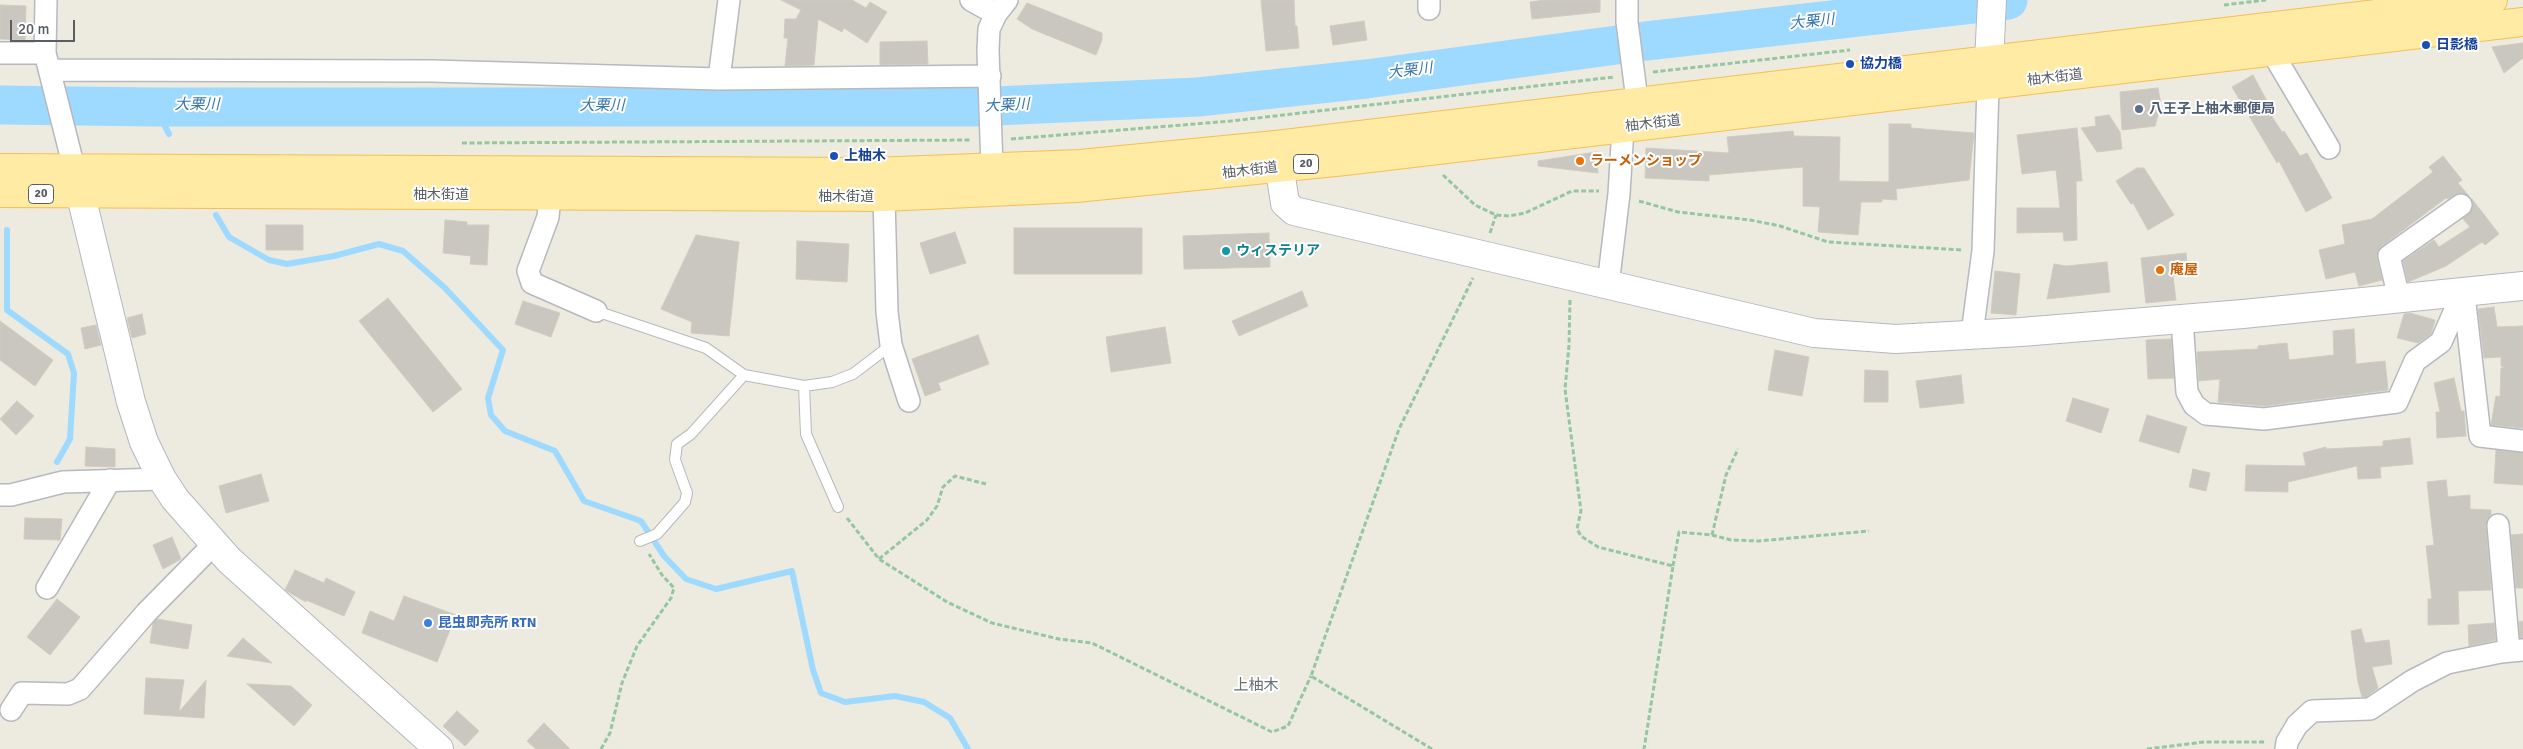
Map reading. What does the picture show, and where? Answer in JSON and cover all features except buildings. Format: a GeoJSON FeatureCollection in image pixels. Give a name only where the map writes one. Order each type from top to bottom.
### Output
{"type":"FeatureCollection","features":[{"type":"Feature","properties":{"kind":"main road","name":"柚木街道"},"geometry":{"type":"LineString","coordinates":[[0,168],[872,172],[1278,156],[1623,128],[2493,0]]}},
{"type":"Feature","properties":{"kind":"main road","name":"柚木街道"},"geometry":{"type":"LineString","coordinates":[[0,193],[884,197],[1076,188],[1211,176],[1278,156],[1634,81],[1989,73],[2272,52],[2523,22]]}},
{"type":"Feature","properties":{"kind":"street"},"geometry":{"type":"LineString","coordinates":[[46,0],[49,68],[66,139],[82,194],[131,402],[144,442],[162,478],[175,499],[214,544],[436,748]]}},
{"type":"Feature","properties":{"kind":"street"},"geometry":{"type":"LineString","coordinates":[[719,79],[729,0]]}},
{"type":"Feature","properties":{"kind":"street"},"geometry":{"type":"LineString","coordinates":[[971,0],[1002,7],[990,29],[992,168]]}},
{"type":"Feature","properties":{"kind":"street"},"geometry":{"type":"LineString","coordinates":[[1627,0],[1627,22],[1634,81]]}},
{"type":"Feature","properties":{"kind":"street"},"geometry":{"type":"LineString","coordinates":[[1972,334],[1983,251],[1992,0]]}},
{"type":"Feature","properties":{"kind":"street"},"geometry":{"type":"LineString","coordinates":[[2272,52],[2329,148]]}},
{"type":"Feature","properties":{"kind":"street"},"geometry":{"type":"LineString","coordinates":[[0,53],[49,68],[432,71],[719,79],[990,80]]}},
{"type":"Feature","properties":{"kind":"street"},"geometry":{"type":"LineString","coordinates":[[1608,285],[1619,194],[1623,128]]}},
{"type":"Feature","properties":{"kind":"street"},"geometry":{"type":"LineString","coordinates":[[1278,156],[1285,203],[1294,211],[1489,255],[1814,333],[1896,339],[1972,334],[2182,319],[2523,286]]}},
{"type":"Feature","properties":{"kind":"street"},"geometry":{"type":"LineString","coordinates":[[550,196],[548,217],[528,271],[532,283],[596,311]]}},
{"type":"Feature","properties":{"kind":"street"},"geometry":{"type":"LineString","coordinates":[[884,197],[887,312],[892,346],[909,401]]}},
{"type":"Feature","properties":{"kind":"street"},"geometry":{"type":"LineString","coordinates":[[2399,298],[2389,256],[2461,205]]}},
{"type":"Feature","properties":{"kind":"street"},"geometry":{"type":"LineString","coordinates":[[2182,319],[2187,392],[2194,405],[2206,414],[2264,419],[2397,402],[2415,361],[2441,342],[2464,292]]}},
{"type":"Feature","properties":{"kind":"street"},"geometry":{"type":"LineString","coordinates":[[2464,292],[2480,436],[2523,441]]}},
{"type":"Feature","properties":{"kind":"street"},"geometry":{"type":"LineString","coordinates":[[0,495],[11,495],[63,482],[162,478]]}},
{"type":"Feature","properties":{"kind":"street"},"geometry":{"type":"LineString","coordinates":[[47,588],[110,480]]}},
{"type":"Feature","properties":{"kind":"street"},"geometry":{"type":"LineString","coordinates":[[2286,746],[2297,725],[2312,712],[2370,709],[2412,681],[2447,663],[2516,651],[2498,524]]}},
{"type":"Feature","properties":{"kind":"street"},"geometry":{"type":"LineString","coordinates":[[11,710],[22,693],[68,694],[80,689],[146,613],[214,544]]}},
{"type":"Feature","properties":{"kind":"lane"},"geometry":{"type":"LineString","coordinates":[[596,311],[706,348],[744,375],[804,386],[832,382],[854,374],[892,346]]}},
{"type":"Feature","properties":{"kind":"lane"},"geometry":{"type":"LineString","coordinates":[[640,541],[657,534],[685,502],[687,493],[675,460],[677,444],[691,434],[744,375]]}},
{"type":"Feature","properties":{"kind":"lane"},"geometry":{"type":"LineString","coordinates":[[804,386],[806,434],[838,508]]}},
{"type":"Feature","properties":{"kind":"path"},"geometry":{"type":"LineString","coordinates":[[460,143],[991,137],[1231,121],[1634,81],[1857,49]]}},
{"type":"Feature","properties":{"kind":"path"},"geometry":{"type":"LineString","coordinates":[[1438,170],[1475,205],[1496,215],[1525,213],[1572,191],[1593,190],[1619,194],[1678,212],[1750,220],[1780,226],[1828,242],[1983,251]]}},
{"type":"Feature","properties":{"kind":"path"},"geometry":{"type":"LineString","coordinates":[[838,508],[879,559],[947,602],[992,623],[1059,639],[1092,643],[1272,732],[1288,726],[1311,676],[1399,429],[1470,283],[1489,255]]}},
{"type":"Feature","properties":{"kind":"path"},"geometry":{"type":"LineString","coordinates":[[1570,292],[1569,345],[1565,389],[1580,511],[1577,529],[1580,536],[1598,547],[1673,566]]}},
{"type":"Feature","properties":{"kind":"path"},"geometry":{"type":"LineString","coordinates":[[1712,535],[1726,475],[1738,449]]}},
{"type":"Feature","properties":{"kind":"path"},"geometry":{"type":"LineString","coordinates":[[879,559],[927,520],[937,506],[943,487],[955,476],[986,484]]}},
{"type":"Feature","properties":{"kind":"path"},"geometry":{"type":"LineString","coordinates":[[1644,749],[1679,532],[1712,535],[1731,540],[1760,541],[1869,531]]}},
{"type":"Feature","properties":{"kind":"path"},"geometry":{"type":"LineString","coordinates":[[601,749],[610,733],[622,683],[636,646],[671,598],[674,588],[662,575],[640,541]]}},
{"type":"Feature","properties":{"kind":"path"},"geometry":{"type":"LineString","coordinates":[[1311,676],[1432,749]]}},
{"type":"Feature","properties":{"kind":"path"},"geometry":{"type":"LineString","coordinates":[[2147,749],[2204,742],[2286,746]]}},
{"type":"Feature","properties":{"kind":"waterway","name":"大栗川"},"geometry":{"type":"LineString","coordinates":[[0,105],[155,107],[972,107],[1198,97],[1366,79],[1646,41],[2008,0]]}},
{"type":"Feature","properties":{"kind":"waterway","name":"大栗川"},"geometry":{"type":"LineString","coordinates":[[5,105],[6,113]]}},
{"type":"Feature","properties":{"kind":"waterway"},"geometry":{"type":"LineString","coordinates":[[155,107],[169,134]]}},
{"type":"Feature","properties":{"kind":"waterway"},"geometry":{"type":"LineString","coordinates":[[216,215],[229,237],[269,260],[287,264],[334,256],[379,244],[403,251],[445,288],[503,350],[488,398],[491,415],[505,431],[555,451],[584,501],[641,521],[664,556],[686,579],[716,589],[792,571],[813,670],[821,693],[845,702],[895,696],[924,702],[950,718],[968,749]]}},
{"type":"Feature","properties":{"kind":"waterway"},"geometry":{"type":"LineString","coordinates":[[7,230],[7,310],[68,354],[74,373],[70,439],[57,462]]}},
{"type":"Feature","properties":{"kind":"place","name":"日影橋"},"geometry":{"type":"Point","coordinates":[2426,45]}},
{"type":"Feature","properties":{"kind":"place","name":"協力橋"},"geometry":{"type":"Point","coordinates":[1850,64]}},
{"type":"Feature","properties":{"kind":"place","name":"八王子上柚木郵便局"},"geometry":{"type":"Point","coordinates":[2139,109]}},
{"type":"Feature","properties":{"kind":"place","name":"上柚木"},"geometry":{"type":"Point","coordinates":[834,156]}},
{"type":"Feature","properties":{"kind":"place","name":"ラーメンショップ"},"geometry":{"type":"Point","coordinates":[1580,161]}},
{"type":"Feature","properties":{"kind":"place","name":"ウィステリア"},"geometry":{"type":"Point","coordinates":[1226,251]}},
{"type":"Feature","properties":{"kind":"place","name":"庵屋"},"geometry":{"type":"Point","coordinates":[2160,270]}},
{"type":"Feature","properties":{"kind":"place","name":"昆虫即売所 RTN"},"geometry":{"type":"Point","coordinates":[428,623]}},
{"type":"Feature","properties":{"kind":"district","name":"上柚木"},"geometry":{"type":"Point","coordinates":[1256,686]}}]}
